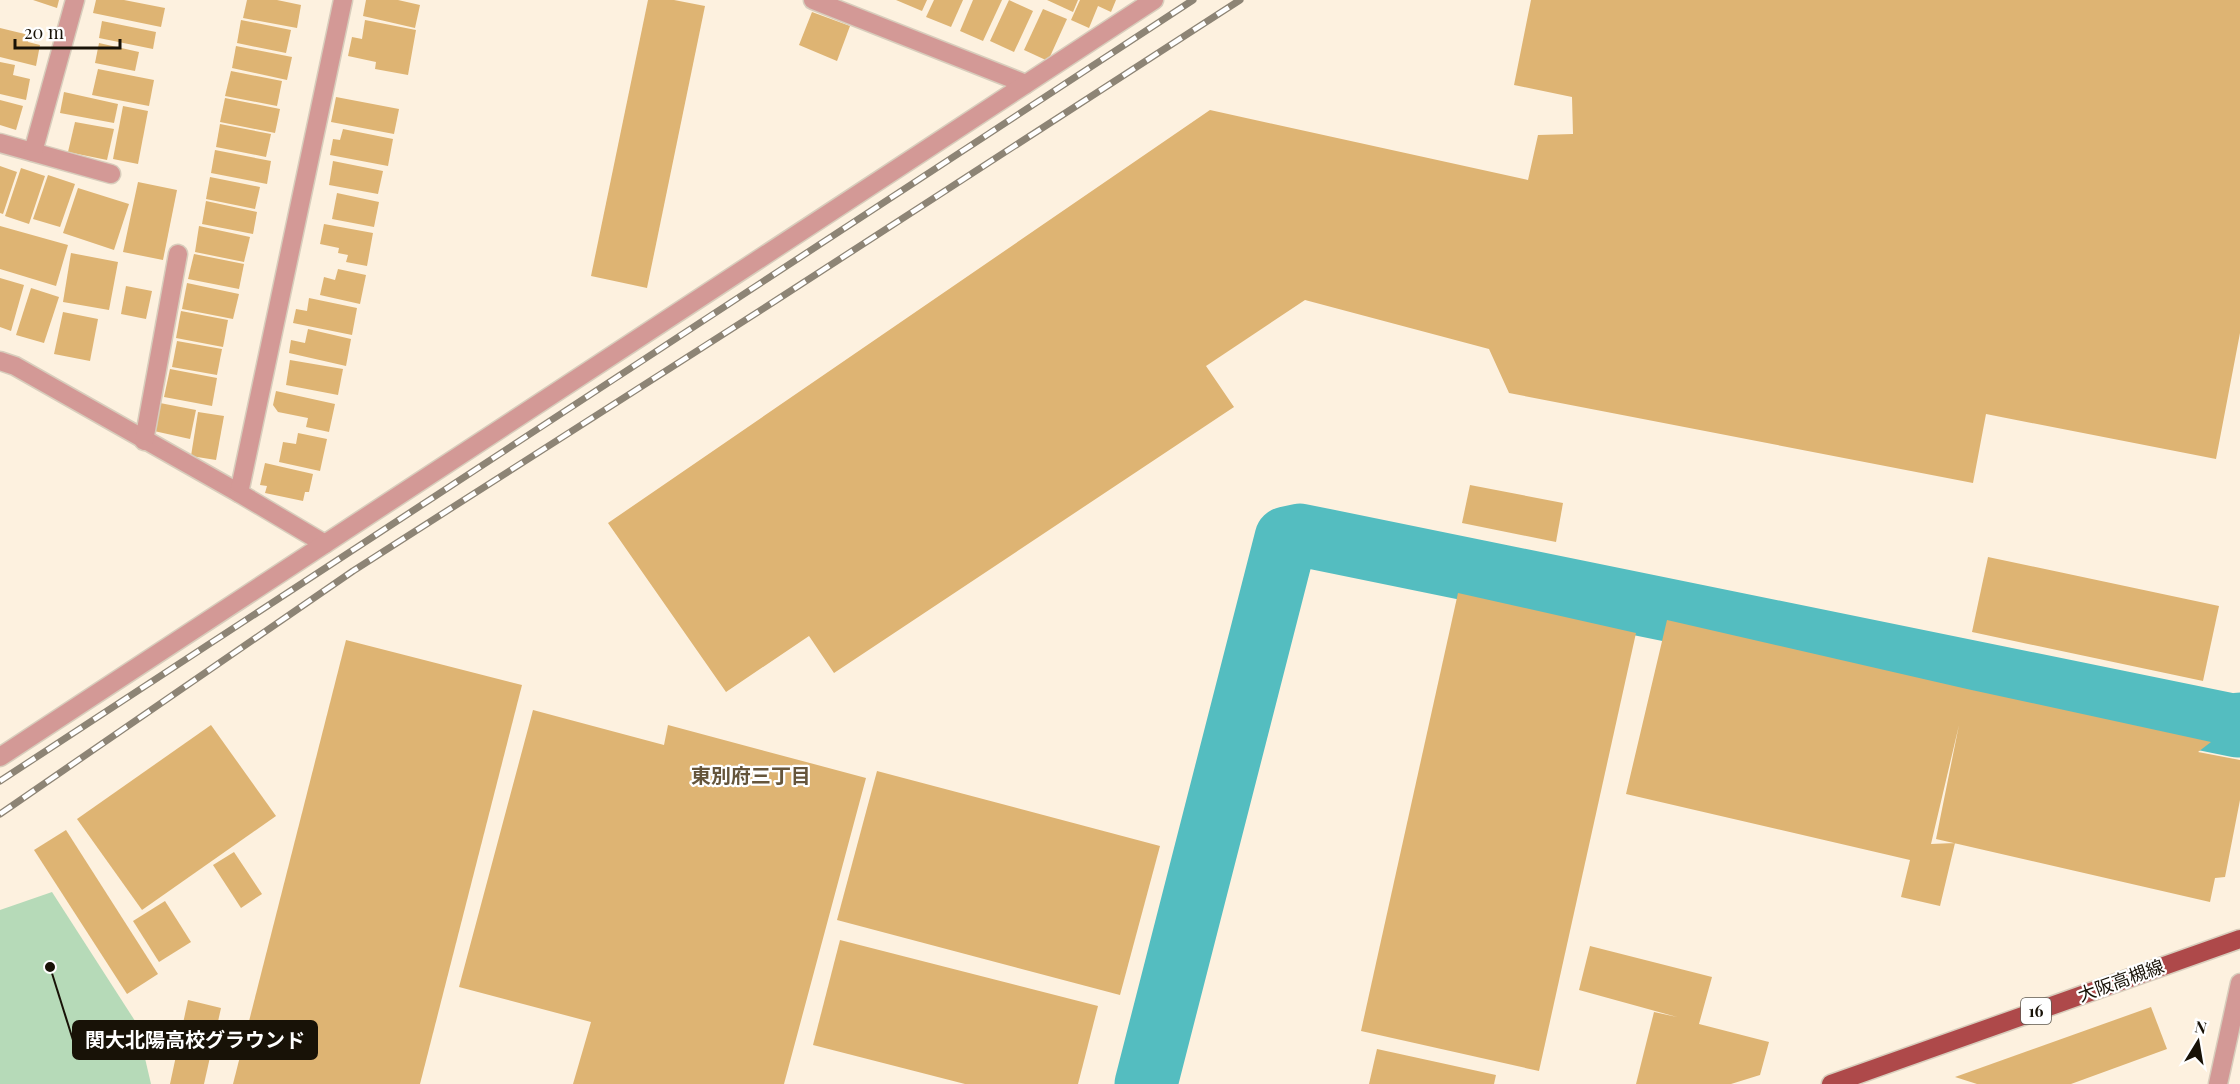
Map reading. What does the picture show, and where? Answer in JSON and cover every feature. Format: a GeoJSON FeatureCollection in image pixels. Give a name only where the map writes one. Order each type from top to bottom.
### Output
{"type":"FeatureCollection","features":[{"type":"Feature","properties":{"kind":"main road","name":"大阪高槻線"},"geometry":{"type":"LineString","coordinates":[[1831,1084],[2240,939]]}},
{"type":"Feature","properties":{"kind":"street"},"geometry":{"type":"LineString","coordinates":[[33,152],[75,0]]}},
{"type":"Feature","properties":{"kind":"street"},"geometry":{"type":"LineString","coordinates":[[239,493],[343,0]]}},
{"type":"Feature","properties":{"kind":"street"},"geometry":{"type":"LineString","coordinates":[[813,0],[1026,84]]}},
{"type":"Feature","properties":{"kind":"street"},"geometry":{"type":"LineString","coordinates":[[0,757],[1154,0]]}},
{"type":"Feature","properties":{"kind":"street"},"geometry":{"type":"LineString","coordinates":[[0,143],[111,174]]}},
{"type":"Feature","properties":{"kind":"street"},"geometry":{"type":"LineString","coordinates":[[144,441],[178,254]]}},
{"type":"Feature","properties":{"kind":"street"},"geometry":{"type":"LineString","coordinates":[[0,361],[15,366],[325,544]]}},
{"type":"Feature","properties":{"kind":"street"},"geometry":{"type":"LineString","coordinates":[[2218,1084],[2240,983]]}},
{"type":"Feature","properties":{"kind":"green space"},"geometry":{"type":"Polygon","coordinates":[[[52,892],[137,1024],[151,1084],[0,1084],[0,910],[52,892]]]}},
{"type":"Feature","properties":{"kind":"building"},"geometry":{"type":"Polygon","coordinates":[[[33,0],[59,0],[57,8],[33,0]]]}},
{"type":"Feature","properties":{"kind":"building"},"geometry":{"type":"Polygon","coordinates":[[[96,0],[124,0],[165,8],[161,27],[93,13],[96,0]]]}},
{"type":"Feature","properties":{"kind":"building"},"geometry":{"type":"Polygon","coordinates":[[[247,0],[277,0],[301,5],[297,28],[243,18],[247,0]]]}},
{"type":"Feature","properties":{"kind":"building"},"geometry":{"type":"Polygon","coordinates":[[[366,0],[398,0],[420,5],[415,28],[363,16],[366,0]]]}},
{"type":"Feature","properties":{"kind":"building"},"geometry":{"type":"Polygon","coordinates":[[[648,0],[674,0],[705,6],[647,288],[591,276],[648,0]]]}},
{"type":"Feature","properties":{"kind":"building"},"geometry":{"type":"Polygon","coordinates":[[[896,0],[927,0],[922,11],[896,0]]]}},
{"type":"Feature","properties":{"kind":"building"},"geometry":{"type":"Polygon","coordinates":[[[934,0],[963,0],[951,27],[926,17],[934,0]]]}},
{"type":"Feature","properties":{"kind":"building"},"geometry":{"type":"Polygon","coordinates":[[[973,0],[1002,0],[983,41],[960,31],[973,0]]]}},
{"type":"Feature","properties":{"kind":"building"},"geometry":{"type":"Polygon","coordinates":[[[1009,0],[1033,11],[1014,52],[990,41],[1009,0]]]}},
{"type":"Feature","properties":{"kind":"building"},"geometry":{"type":"Polygon","coordinates":[[[1047,0],[1078,0],[1073,12],[1047,0]]]}},
{"type":"Feature","properties":{"kind":"building"},"geometry":{"type":"Polygon","coordinates":[[[1080,0],[1116,0],[1111,12],[1098,6],[1089,28],[1071,20],[1080,0]]]}},
{"type":"Feature","properties":{"kind":"building"},"geometry":{"type":"Polygon","coordinates":[[[1531,0],[2240,0],[2240,333],[2216,459],[1986,414],[1973,483],[1509,393],[1489,349],[1305,300],[1206,366],[1234,407],[834,673],[809,636],[726,692],[608,523],[1210,110],[1528,180],[1538,135],[1573,134],[1572,97],[1514,85],[1531,0]]]}},
{"type":"Feature","properties":{"kind":"building"},"geometry":{"type":"Polygon","coordinates":[[[1043,9],[1067,19],[1048,61],[1024,50],[1043,9]]]}},
{"type":"Feature","properties":{"kind":"building"},"geometry":{"type":"Polygon","coordinates":[[[812,12],[850,26],[837,61],[799,45],[812,12]]]}},
{"type":"Feature","properties":{"kind":"building"},"geometry":{"type":"Polygon","coordinates":[[[241,20],[291,30],[286,53],[237,43],[241,20]]]}},
{"type":"Feature","properties":{"kind":"building"},"geometry":{"type":"Polygon","coordinates":[[[365,20],[416,30],[408,75],[375,69],[376,62],[348,56],[352,37],[362,39],[365,20]]]}},
{"type":"Feature","properties":{"kind":"building"},"geometry":{"type":"Polygon","coordinates":[[[102,21],[156,32],[153,49],[99,38],[102,21]]]}},
{"type":"Feature","properties":{"kind":"building"},"geometry":{"type":"Polygon","coordinates":[[[0,28],[29,35],[28,42],[40,45],[36,66],[0,57],[0,28]]]}},
{"type":"Feature","properties":{"kind":"building"},"geometry":{"type":"Polygon","coordinates":[[[99,43],[139,52],[135,71],[95,63],[99,43]]]}},
{"type":"Feature","properties":{"kind":"building"},"geometry":{"type":"Polygon","coordinates":[[[236,46],[292,57],[287,80],[232,68],[236,46]]]}},
{"type":"Feature","properties":{"kind":"building"},"geometry":{"type":"Polygon","coordinates":[[[0,62],[15,65],[13,75],[30,79],[26,100],[0,94],[0,62]]]}},
{"type":"Feature","properties":{"kind":"building"},"geometry":{"type":"Polygon","coordinates":[[[98,69],[154,80],[149,106],[92,95],[98,69]]]}},
{"type":"Feature","properties":{"kind":"building"},"geometry":{"type":"Polygon","coordinates":[[[231,71],[282,81],[277,106],[225,96],[231,71]]]}},
{"type":"Feature","properties":{"kind":"building"},"geometry":{"type":"Polygon","coordinates":[[[64,92],[118,104],[114,123],[60,113],[64,92]]]}},
{"type":"Feature","properties":{"kind":"building"},"geometry":{"type":"Polygon","coordinates":[[[336,97],[399,109],[394,134],[331,122],[336,97]]]}},
{"type":"Feature","properties":{"kind":"building"},"geometry":{"type":"Polygon","coordinates":[[[225,98],[280,109],[275,133],[220,122],[225,98]]]}},
{"type":"Feature","properties":{"kind":"building"},"geometry":{"type":"Polygon","coordinates":[[[0,100],[23,106],[16,130],[0,125],[0,100]]]}},
{"type":"Feature","properties":{"kind":"building"},"geometry":{"type":"Polygon","coordinates":[[[123,106],[148,111],[138,164],[113,159],[123,106]]]}},
{"type":"Feature","properties":{"kind":"building"},"geometry":{"type":"Polygon","coordinates":[[[75,122],[114,129],[107,160],[68,152],[75,122]]]}},
{"type":"Feature","properties":{"kind":"building"},"geometry":{"type":"Polygon","coordinates":[[[220,124],[271,134],[266,157],[216,147],[220,124]]]}},
{"type":"Feature","properties":{"kind":"building"},"geometry":{"type":"Polygon","coordinates":[[[343,129],[393,139],[388,166],[330,155],[333,139],[340,140],[343,129]]]}},
{"type":"Feature","properties":{"kind":"building"},"geometry":{"type":"Polygon","coordinates":[[[215,150],[271,161],[267,184],[211,173],[215,150]]]}},
{"type":"Feature","properties":{"kind":"building"},"geometry":{"type":"Polygon","coordinates":[[[333,161],[383,171],[378,194],[329,185],[333,161]]]}},
{"type":"Feature","properties":{"kind":"building"},"geometry":{"type":"Polygon","coordinates":[[[0,166],[17,172],[3,214],[0,213],[0,166]]]}},
{"type":"Feature","properties":{"kind":"building"},"geometry":{"type":"Polygon","coordinates":[[[21,168],[45,176],[29,224],[5,216],[21,168]]]}},
{"type":"Feature","properties":{"kind":"building"},"geometry":{"type":"Polygon","coordinates":[[[48,175],[75,184],[60,227],[33,219],[48,175]]]}},
{"type":"Feature","properties":{"kind":"building"},"geometry":{"type":"Polygon","coordinates":[[[210,177],[260,187],[255,209],[206,199],[210,177]]]}},
{"type":"Feature","properties":{"kind":"building"},"geometry":{"type":"Polygon","coordinates":[[[138,182],[177,190],[163,260],[123,252],[138,182]]]}},
{"type":"Feature","properties":{"kind":"building"},"geometry":{"type":"Polygon","coordinates":[[[78,188],[129,204],[114,250],[63,233],[78,188]]]}},
{"type":"Feature","properties":{"kind":"building"},"geometry":{"type":"Polygon","coordinates":[[[337,193],[379,202],[374,227],[332,219],[337,193]]]}},
{"type":"Feature","properties":{"kind":"building"},"geometry":{"type":"Polygon","coordinates":[[[206,201],[257,212],[253,234],[202,224],[206,201]]]}},
{"type":"Feature","properties":{"kind":"building"},"geometry":{"type":"Polygon","coordinates":[[[324,224],[373,233],[367,266],[346,262],[348,255],[338,253],[339,248],[320,244],[324,224]]]}},
{"type":"Feature","properties":{"kind":"building"},"geometry":{"type":"Polygon","coordinates":[[[0,226],[68,245],[56,286],[0,269],[0,226]]]}},
{"type":"Feature","properties":{"kind":"building"},"geometry":{"type":"Polygon","coordinates":[[[199,226],[250,237],[244,262],[195,252],[199,226]]]}},
{"type":"Feature","properties":{"kind":"building"},"geometry":{"type":"Polygon","coordinates":[[[71,253],[118,262],[109,310],[63,302],[71,253]]]}},
{"type":"Feature","properties":{"kind":"building"},"geometry":{"type":"Polygon","coordinates":[[[194,254],[244,264],[239,289],[188,279],[194,254]]]}},
{"type":"Feature","properties":{"kind":"building"},"geometry":{"type":"Polygon","coordinates":[[[338,269],[366,275],[360,304],[320,295],[324,277],[335,280],[338,269]]]}},
{"type":"Feature","properties":{"kind":"building"},"geometry":{"type":"Polygon","coordinates":[[[0,278],[24,285],[11,331],[0,327],[0,278]]]}},
{"type":"Feature","properties":{"kind":"building"},"geometry":{"type":"Polygon","coordinates":[[[187,283],[239,294],[233,319],[182,309],[187,283]]]}},
{"type":"Feature","properties":{"kind":"building"},"geometry":{"type":"Polygon","coordinates":[[[126,286],[152,291],[146,319],[121,314],[126,286]]]}},
{"type":"Feature","properties":{"kind":"building"},"geometry":{"type":"Polygon","coordinates":[[[31,288],[59,297],[44,343],[16,335],[31,288]]]}},
{"type":"Feature","properties":{"kind":"building"},"geometry":{"type":"Polygon","coordinates":[[[309,298],[357,308],[352,335],[293,323],[296,309],[307,311],[309,298]]]}},
{"type":"Feature","properties":{"kind":"building"},"geometry":{"type":"Polygon","coordinates":[[[181,311],[228,320],[223,347],[176,338],[181,311]]]}},
{"type":"Feature","properties":{"kind":"building"},"geometry":{"type":"Polygon","coordinates":[[[63,312],[98,319],[90,361],[54,354],[63,312]]]}},
{"type":"Feature","properties":{"kind":"building"},"geometry":{"type":"Polygon","coordinates":[[[308,329],[351,339],[346,366],[289,353],[291,340],[305,343],[308,329]]]}},
{"type":"Feature","properties":{"kind":"building"},"geometry":{"type":"Polygon","coordinates":[[[177,341],[222,349],[217,375],[172,367],[177,341]]]}},
{"type":"Feature","properties":{"kind":"building"},"geometry":{"type":"Polygon","coordinates":[[[290,360],[343,369],[338,395],[286,385],[290,360]]]}},
{"type":"Feature","properties":{"kind":"building"},"geometry":{"type":"Polygon","coordinates":[[[170,369],[217,378],[212,406],[164,397],[170,369]]]}},
{"type":"Feature","properties":{"kind":"building"},"geometry":{"type":"Polygon","coordinates":[[[276,391],[335,404],[329,432],[306,427],[308,418],[278,412],[273,405],[276,391]]]}},
{"type":"Feature","properties":{"kind":"building"},"geometry":{"type":"Polygon","coordinates":[[[160,403],[196,410],[190,439],[154,431],[160,403]]]}},
{"type":"Feature","properties":{"kind":"building"},"geometry":{"type":"Polygon","coordinates":[[[198,412],[224,416],[216,460],[191,456],[198,412]]]}},
{"type":"Feature","properties":{"kind":"building"},"geometry":{"type":"Polygon","coordinates":[[[298,433],[327,439],[320,471],[279,462],[283,442],[296,444],[298,433]]]}},
{"type":"Feature","properties":{"kind":"building"},"geometry":{"type":"Polygon","coordinates":[[[265,463],[313,474],[309,492],[305,492],[303,501],[265,493],[267,486],[260,485],[265,463]]]}},
{"type":"Feature","properties":{"kind":"building"},"geometry":{"type":"Polygon","coordinates":[[[1470,485],[1563,503],[1556,542],[1462,523],[1470,485]]]}},
{"type":"Feature","properties":{"kind":"building"},"geometry":{"type":"Polygon","coordinates":[[[1988,557],[2219,606],[2203,681],[1972,632],[1988,557]]]}},
{"type":"Feature","properties":{"kind":"building"},"geometry":{"type":"Polygon","coordinates":[[[1458,593],[1636,633],[1539,1071],[1361,1031],[1458,593]]]}},
{"type":"Feature","properties":{"kind":"building"},"geometry":{"type":"Polygon","coordinates":[[[1667,620],[2211,742],[2198,752],[2240,760],[2240,800],[2225,877],[2215,878],[2210,902],[1955,843],[1940,906],[1901,897],[1910,860],[1626,794],[1667,620]],[[1959,725],[1931,844],[1954,843],[1936,839],[1959,725]]]}},
{"type":"Feature","properties":{"kind":"building"},"geometry":{"type":"Polygon","coordinates":[[[346,640],[522,685],[420,1084],[233,1084],[346,640]]]}},
{"type":"Feature","properties":{"kind":"building"},"geometry":{"type":"Polygon","coordinates":[[[533,710],[664,745],[668,725],[866,778],[784,1084],[573,1084],[591,1022],[459,987],[533,710]]]}},
{"type":"Feature","properties":{"kind":"building"},"geometry":{"type":"Polygon","coordinates":[[[211,725],[276,816],[142,910],[77,819],[211,725]]]}},
{"type":"Feature","properties":{"kind":"building"},"geometry":{"type":"Polygon","coordinates":[[[877,771],[1160,846],[1120,995],[837,920],[877,771]]]}},
{"type":"Feature","properties":{"kind":"building"},"geometry":{"type":"Polygon","coordinates":[[[66,830],[158,974],[127,994],[34,850],[66,830]]]}},
{"type":"Feature","properties":{"kind":"building"},"geometry":{"type":"Polygon","coordinates":[[[234,852],[262,894],[241,908],[213,865],[234,852]]]}},
{"type":"Feature","properties":{"kind":"building"},"geometry":{"type":"Polygon","coordinates":[[[165,901],[191,942],[159,962],[133,921],[165,901]]]}},
{"type":"Feature","properties":{"kind":"building"},"geometry":{"type":"Polygon","coordinates":[[[840,940],[1098,1006],[1078,1084],[965,1084],[813,1045],[840,940]]]}},
{"type":"Feature","properties":{"kind":"building"},"geometry":{"type":"Polygon","coordinates":[[[1590,946],[1712,977],[1699,1024],[1769,1042],[1760,1075],[1731,1084],[1636,1084],[1654,1012],[1677,1017],[1579,990],[1590,946]]]}},
{"type":"Feature","properties":{"kind":"building"},"geometry":{"type":"Polygon","coordinates":[[[188,1000],[221,1008],[204,1084],[170,1084],[188,1000]]]}},
{"type":"Feature","properties":{"kind":"building"},"geometry":{"type":"Polygon","coordinates":[[[2151,1007],[2167,1049],[2071,1084],[1977,1084],[1955,1077],[2151,1007]]]}},
{"type":"Feature","properties":{"kind":"building"},"geometry":{"type":"Polygon","coordinates":[[[1377,1049],[1496,1075],[1494,1084],[1369,1084],[1377,1049]]]}},
{"type":"Feature","properties":{"kind":"waterway"},"geometry":{"type":"LineString","coordinates":[[1146,1084],[1286,538],[1300,535],[2237,726],[2240,724]]}},
{"type":"Feature","properties":{"kind":"railway"},"geometry":{"type":"LineString","coordinates":[[0,781],[1193,0]]}},
{"type":"Feature","properties":{"kind":"railway"},"geometry":{"type":"LineString","coordinates":[[0,814],[353,571],[1240,0]]}},
{"type":"Feature","properties":{"kind":"place","name":"関大北陽高校グラウンド"},"geometry":{"type":"Point","coordinates":[50,967]}},
{"type":"Feature","properties":{"kind":"district","name":"東別府三丁目"},"geometry":{"type":"Point","coordinates":[751,776]}}]}
